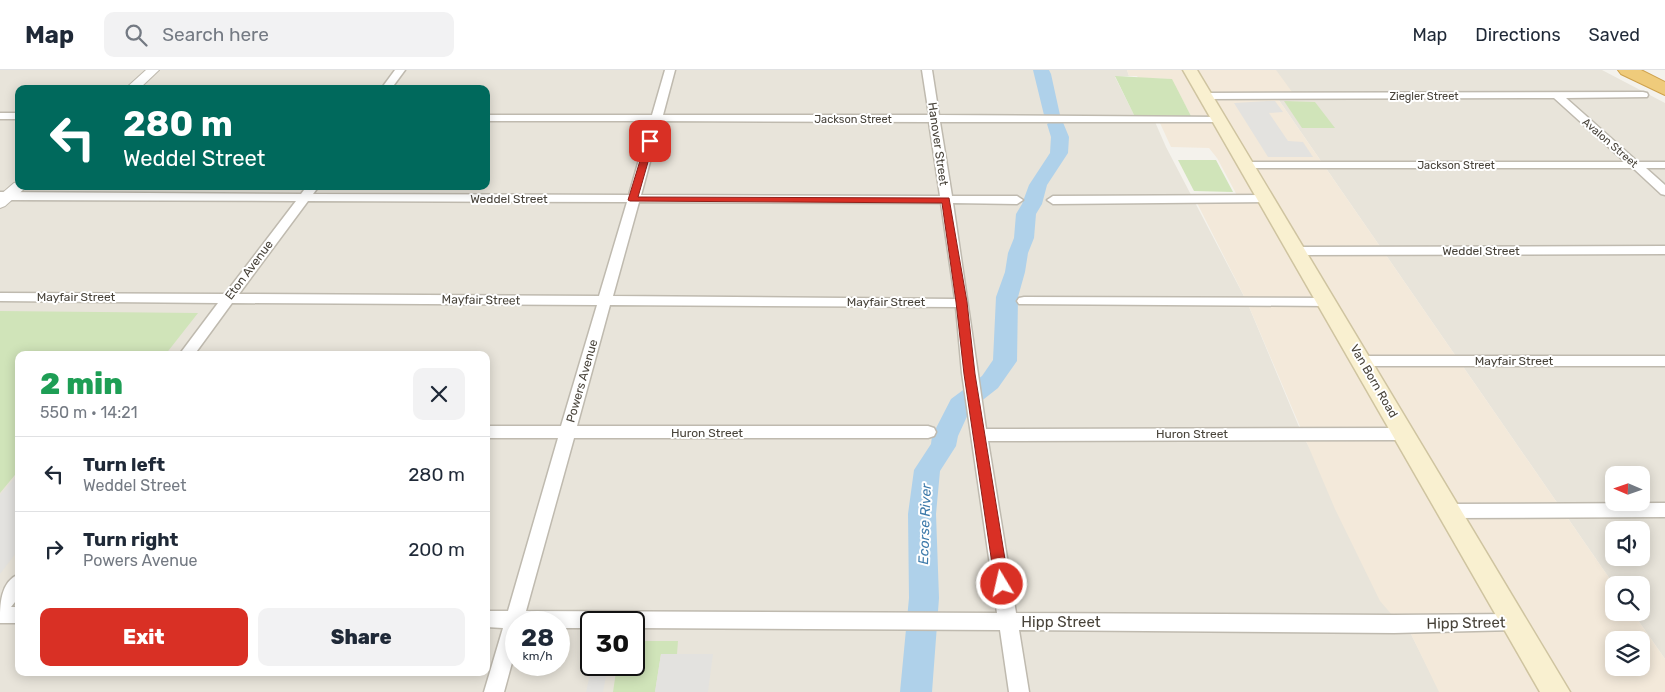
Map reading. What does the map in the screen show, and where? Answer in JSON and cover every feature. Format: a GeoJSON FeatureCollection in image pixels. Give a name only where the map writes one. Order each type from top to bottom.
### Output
{"type":"FeatureCollection","features":[{"type":"Feature","properties":{"kind":"highway"},"geometry":{"type":"LineString","coordinates":[[1628,70],[1665,89]]}},
{"type":"Feature","properties":{"kind":"main road","name":"Van Born Road"},"geometry":{"type":"LineString","coordinates":[[1190,70],[1556,692]]}},
{"type":"Feature","properties":{"kind":"street"},"geometry":{"type":"LineString","coordinates":[[136,85],[153,70]]}},
{"type":"Feature","properties":{"kind":"street"},"geometry":{"type":"LineString","coordinates":[[389,85],[400,70]]}},
{"type":"Feature","properties":{"kind":"street","name":"Powers Avenue"},"geometry":{"type":"LineString","coordinates":[[516,611],[670,70]]}},
{"type":"Feature","properties":{"kind":"street","name":"Hanover Street"},"geometry":{"type":"LineString","coordinates":[[927,70],[962,302],[969,374],[1019,692]]}},
{"type":"Feature","properties":{"kind":"street","name":"Ziegler Street"},"geometry":{"type":"LineString","coordinates":[[1206,96],[1642,95]]}},
{"type":"Feature","properties":{"kind":"street","name":"Avalon Street"},"geometry":{"type":"LineString","coordinates":[[1556,96],[1665,191]]}},
{"type":"Feature","properties":{"kind":"street"},"geometry":{"type":"LineString","coordinates":[[0,116],[15,116]]}},
{"type":"Feature","properties":{"kind":"street","name":"Jackson Street"},"geometry":{"type":"LineString","coordinates":[[490,118],[1220,120]]}},
{"type":"Feature","properties":{"kind":"street","name":"Jackson Street"},"geometry":{"type":"LineString","coordinates":[[1247,165],[1665,165]]}},
{"type":"Feature","properties":{"kind":"street","name":"Eton Avenue"},"geometry":{"type":"LineString","coordinates":[[189,351],[310,190]]}},
{"type":"Feature","properties":{"kind":"street","name":"Weddel Street"},"geometry":{"type":"LineString","coordinates":[[7,195],[633,200],[1017,200]]}},
{"type":"Feature","properties":{"kind":"street"},"geometry":{"type":"LineString","coordinates":[[1053,200],[1267,199]]}},
{"type":"Feature","properties":{"kind":"street","name":"Weddel Street"},"geometry":{"type":"LineString","coordinates":[[1297,251],[1665,250]]}},
{"type":"Feature","properties":{"kind":"street","name":"Mayfair Street"},"geometry":{"type":"LineString","coordinates":[[0,297],[604,302],[962,302]]}},
{"type":"Feature","properties":{"kind":"street"},"geometry":{"type":"LineString","coordinates":[[1024,301],[1328,302]]}},
{"type":"Feature","properties":{"kind":"street","name":"Mayfair Street"},"geometry":{"type":"LineString","coordinates":[[1362,361],[1665,361]]}},
{"type":"Feature","properties":{"kind":"street","name":"Huron Street"},"geometry":{"type":"LineString","coordinates":[[490,432],[928,432]]}},
{"type":"Feature","properties":{"kind":"street","name":"Huron Street"},"geometry":{"type":"LineString","coordinates":[[979,435],[1405,434]]}},
{"type":"Feature","properties":{"kind":"street"},"geometry":{"type":"LineString","coordinates":[[1449,511],[1665,510]]}},
{"type":"Feature","properties":{"kind":"street"},"geometry":{"type":"LineString","coordinates":[[0,607],[15,587]]}},
{"type":"Feature","properties":{"kind":"street"},"geometry":{"type":"LineString","coordinates":[[0,615],[15,615]]}},
{"type":"Feature","properties":{"kind":"street","name":"Hipp Street"},"geometry":{"type":"LineString","coordinates":[[490,620],[505,620]]}},
{"type":"Feature","properties":{"kind":"street","name":"Hipp Street"},"geometry":{"type":"LineString","coordinates":[[570,620],[1515,622]]}},
{"type":"Feature","properties":{"kind":"street","name":"Powers Avenue"},"geometry":{"type":"LineString","coordinates":[[494,692],[505,650]]}},
{"type":"Feature","properties":{"kind":"shaded area"},"geometry":{"type":"Polygon","coordinates":[[[0,70],[1127,70],[1129,76],[1115,77],[1134,115],[1152,115],[1166,147],[1247,302],[1302,434],[1410,632],[1440,692],[0,692],[0,70]]]}},
{"type":"Feature","properties":{"kind":"shaded area"},"geometry":{"type":"Polygon","coordinates":[[[1127,70],[1276,70],[1295,96],[1276,96],[1608,576],[1605,576],[1605,621],[1639,621],[1646,631],[1605,631],[1605,676],[1650,676],[1650,637],[1665,659],[1665,692],[1439,692],[1410,632],[1400,624],[1380,601],[1335,509],[1247,302],[1195,199],[1239,199],[1217,158],[1209,148],[1171,147],[1160,123],[1195,123],[1171,79],[1138,78],[1137,76],[1129,76],[1127,70]]]}},
{"type":"Feature","properties":{"kind":"shaded area"},"geometry":{"type":"Polygon","coordinates":[[[1276,70],[1602,70],[1665,103],[1665,659],[1650,637],[1650,631],[1646,631],[1639,621],[1650,621],[1650,576],[1608,576],[1276,96],[1276,70]]]}},
{"type":"Feature","properties":{"kind":"shaded area"},"geometry":{"type":"Polygon","coordinates":[[[1275,101],[1283,112],[1269,113],[1288,141],[1303,142],[1313,157],[1268,157],[1234,103],[1275,101]]]}},
{"type":"Feature","properties":{"kind":"shaded area"},"geometry":{"type":"Polygon","coordinates":[[[15,479],[15,554],[0,574],[0,495],[15,479]]]}},
{"type":"Feature","properties":{"kind":"shaded area"},"geometry":{"type":"Polygon","coordinates":[[[661,654],[713,654],[708,692],[655,692],[661,654]]]}},
{"type":"Feature","properties":{"kind":"shaded area"},"geometry":{"type":"Polygon","coordinates":[[[590,676],[606,676],[603,692],[586,692],[590,676]]]}},
{"type":"Feature","properties":{"kind":"green space"},"geometry":{"type":"Polygon","coordinates":[[[1115,76],[1172,79],[1191,116],[1134,115],[1115,76]]]}},
{"type":"Feature","properties":{"kind":"green space"},"geometry":{"type":"Polygon","coordinates":[[[1284,101],[1315,102],[1335,128],[1302,128],[1284,101]]]}},
{"type":"Feature","properties":{"kind":"green space"},"geometry":{"type":"Polygon","coordinates":[[[1178,160],[1216,160],[1233,192],[1194,191],[1178,160]]]}},
{"type":"Feature","properties":{"kind":"green space"},"geometry":{"type":"Polygon","coordinates":[[[0,311],[198,313],[168,351],[15,351],[15,475],[0,493],[0,311]]]}},
{"type":"Feature","properties":{"kind":"green space"},"geometry":{"type":"Polygon","coordinates":[[[645,641],[678,641],[677,654],[661,654],[655,692],[613,692],[615,676],[645,676],[645,641]]]}},
{"type":"Feature","properties":{"kind":"waterway","name":"Ecorse River"},"geometry":{"type":"LineString","coordinates":[[1041,70],[1052,115]]}},
{"type":"Feature","properties":{"kind":"waterway","name":"Ecorse River"},"geometry":{"type":"LineString","coordinates":[[916,692],[924,598],[922,514],[927,470],[943,446],[945,436],[960,405],[990,382],[1005,361],[1007,297],[1015,272],[1018,253],[1024,238],[1026,214],[1032,204],[1038,185],[1059,153],[1060,137],[1056,124]]}},
{"type":"Feature","properties":{"kind":"route"},"geometry":{"type":"LineString","coordinates":[[650,141],[633,200],[946,200],[962,302],[969,374],[1002,584]]}}]}
